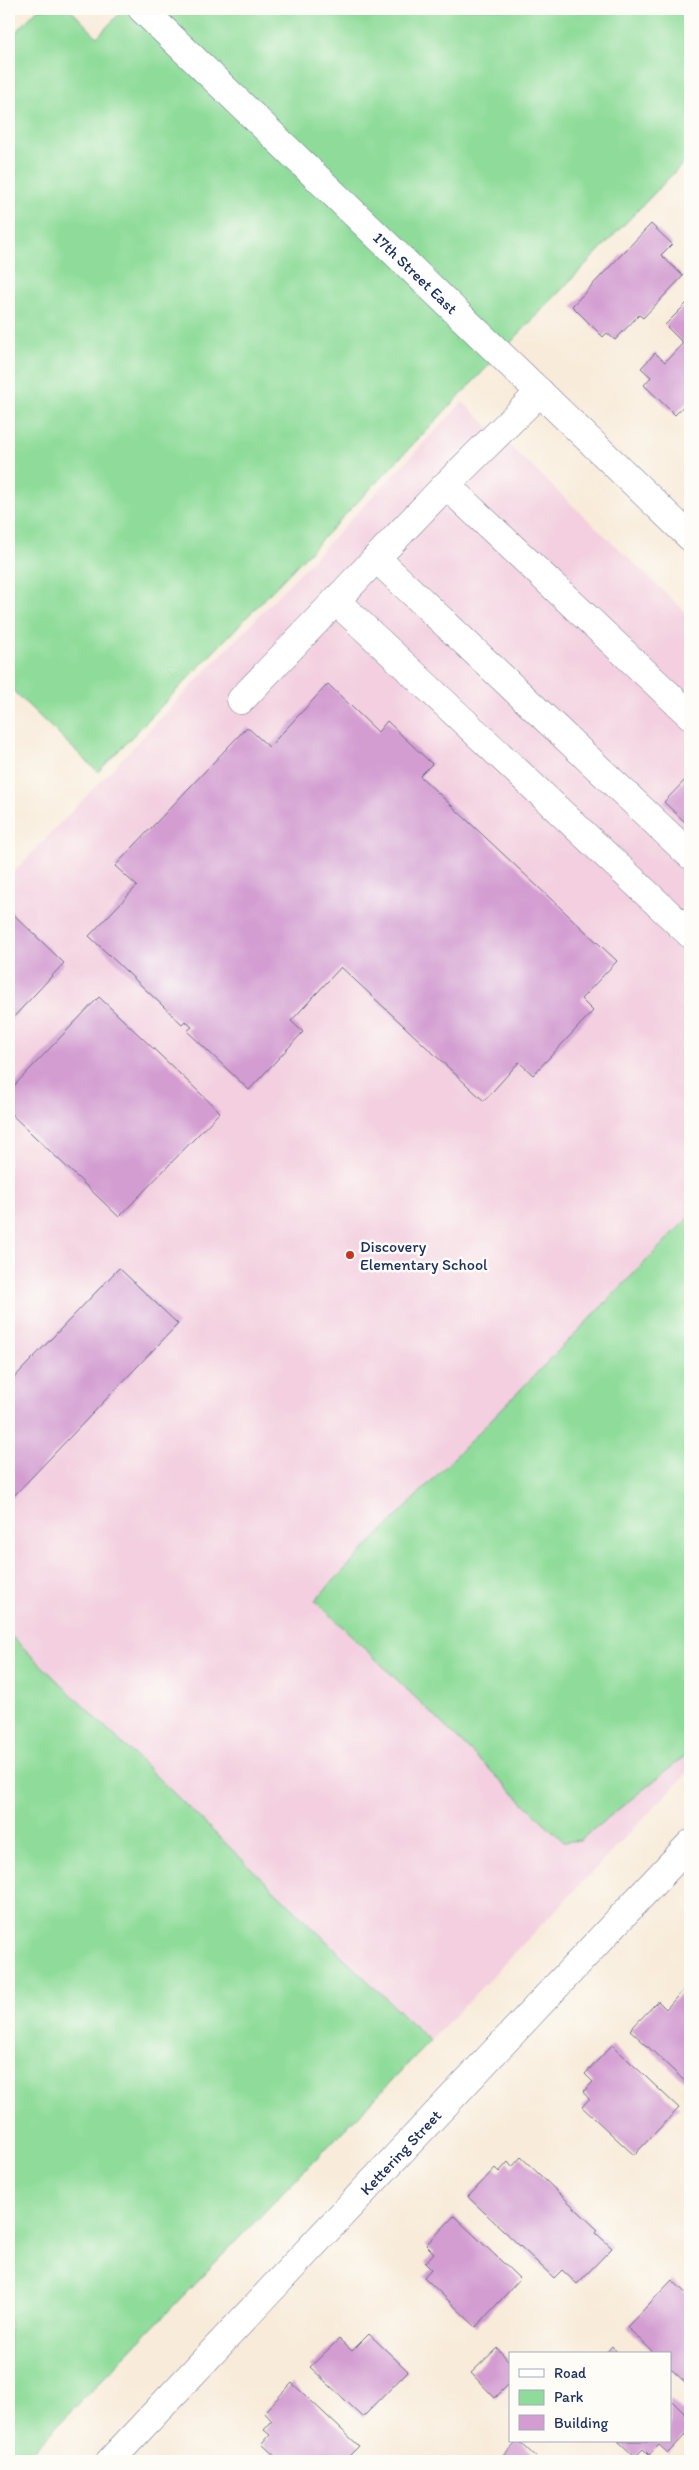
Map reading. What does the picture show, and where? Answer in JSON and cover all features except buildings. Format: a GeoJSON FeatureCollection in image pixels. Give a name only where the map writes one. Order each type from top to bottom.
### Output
{"type":"FeatureCollection","features":[{"type":"Feature","properties":{"kind":"street","name":"17th Street East"},"geometry":{"type":"LineString","coordinates":[[142,9],[690,537]]}},
{"type":"Feature","properties":{"kind":"street"},"geometry":{"type":"LineString","coordinates":[[241,700],[446,485],[540,392]]}},
{"type":"Feature","properties":{"kind":"street"},"geometry":{"type":"LineString","coordinates":[[446,485],[690,715]]}},
{"type":"Feature","properties":{"kind":"street"},"geometry":{"type":"LineString","coordinates":[[376,558],[690,855]]}},
{"type":"Feature","properties":{"kind":"street"},"geometry":{"type":"LineString","coordinates":[[336,601],[690,934]]}},
{"type":"Feature","properties":{"kind":"street","name":"Kettering Street"},"geometry":{"type":"LineString","coordinates":[[110,2461],[686,1858]]}},
{"type":"Feature","properties":{"kind":"shaded area","name":"Discovery Elementary School"},"geometry":{"type":"Polygon","coordinates":[[[463,402],[690,616],[690,1770],[430,2041],[9,1634],[9,877],[463,402]]]}},
{"type":"Feature","properties":{"kind":"green space"},"geometry":{"type":"Polygon","coordinates":[[[38,9],[70,9],[97,37],[124,9],[690,9],[690,156],[98,772],[9,687],[9,40],[38,9]]]}},
{"type":"Feature","properties":{"kind":"green space"},"geometry":{"type":"Polygon","coordinates":[[[690,1216],[690,1752],[580,1840],[564,1842],[315,1600],[690,1216]]]}},
{"type":"Feature","properties":{"kind":"green space"},"geometry":{"type":"Polygon","coordinates":[[[9,1634],[430,2041],[23,2461],[9,2461],[9,1634]]]}},
{"type":"Feature","properties":{"kind":"place","name":"Discovery Elementary School"},"geometry":{"type":"Point","coordinates":[350,1255]}}]}
